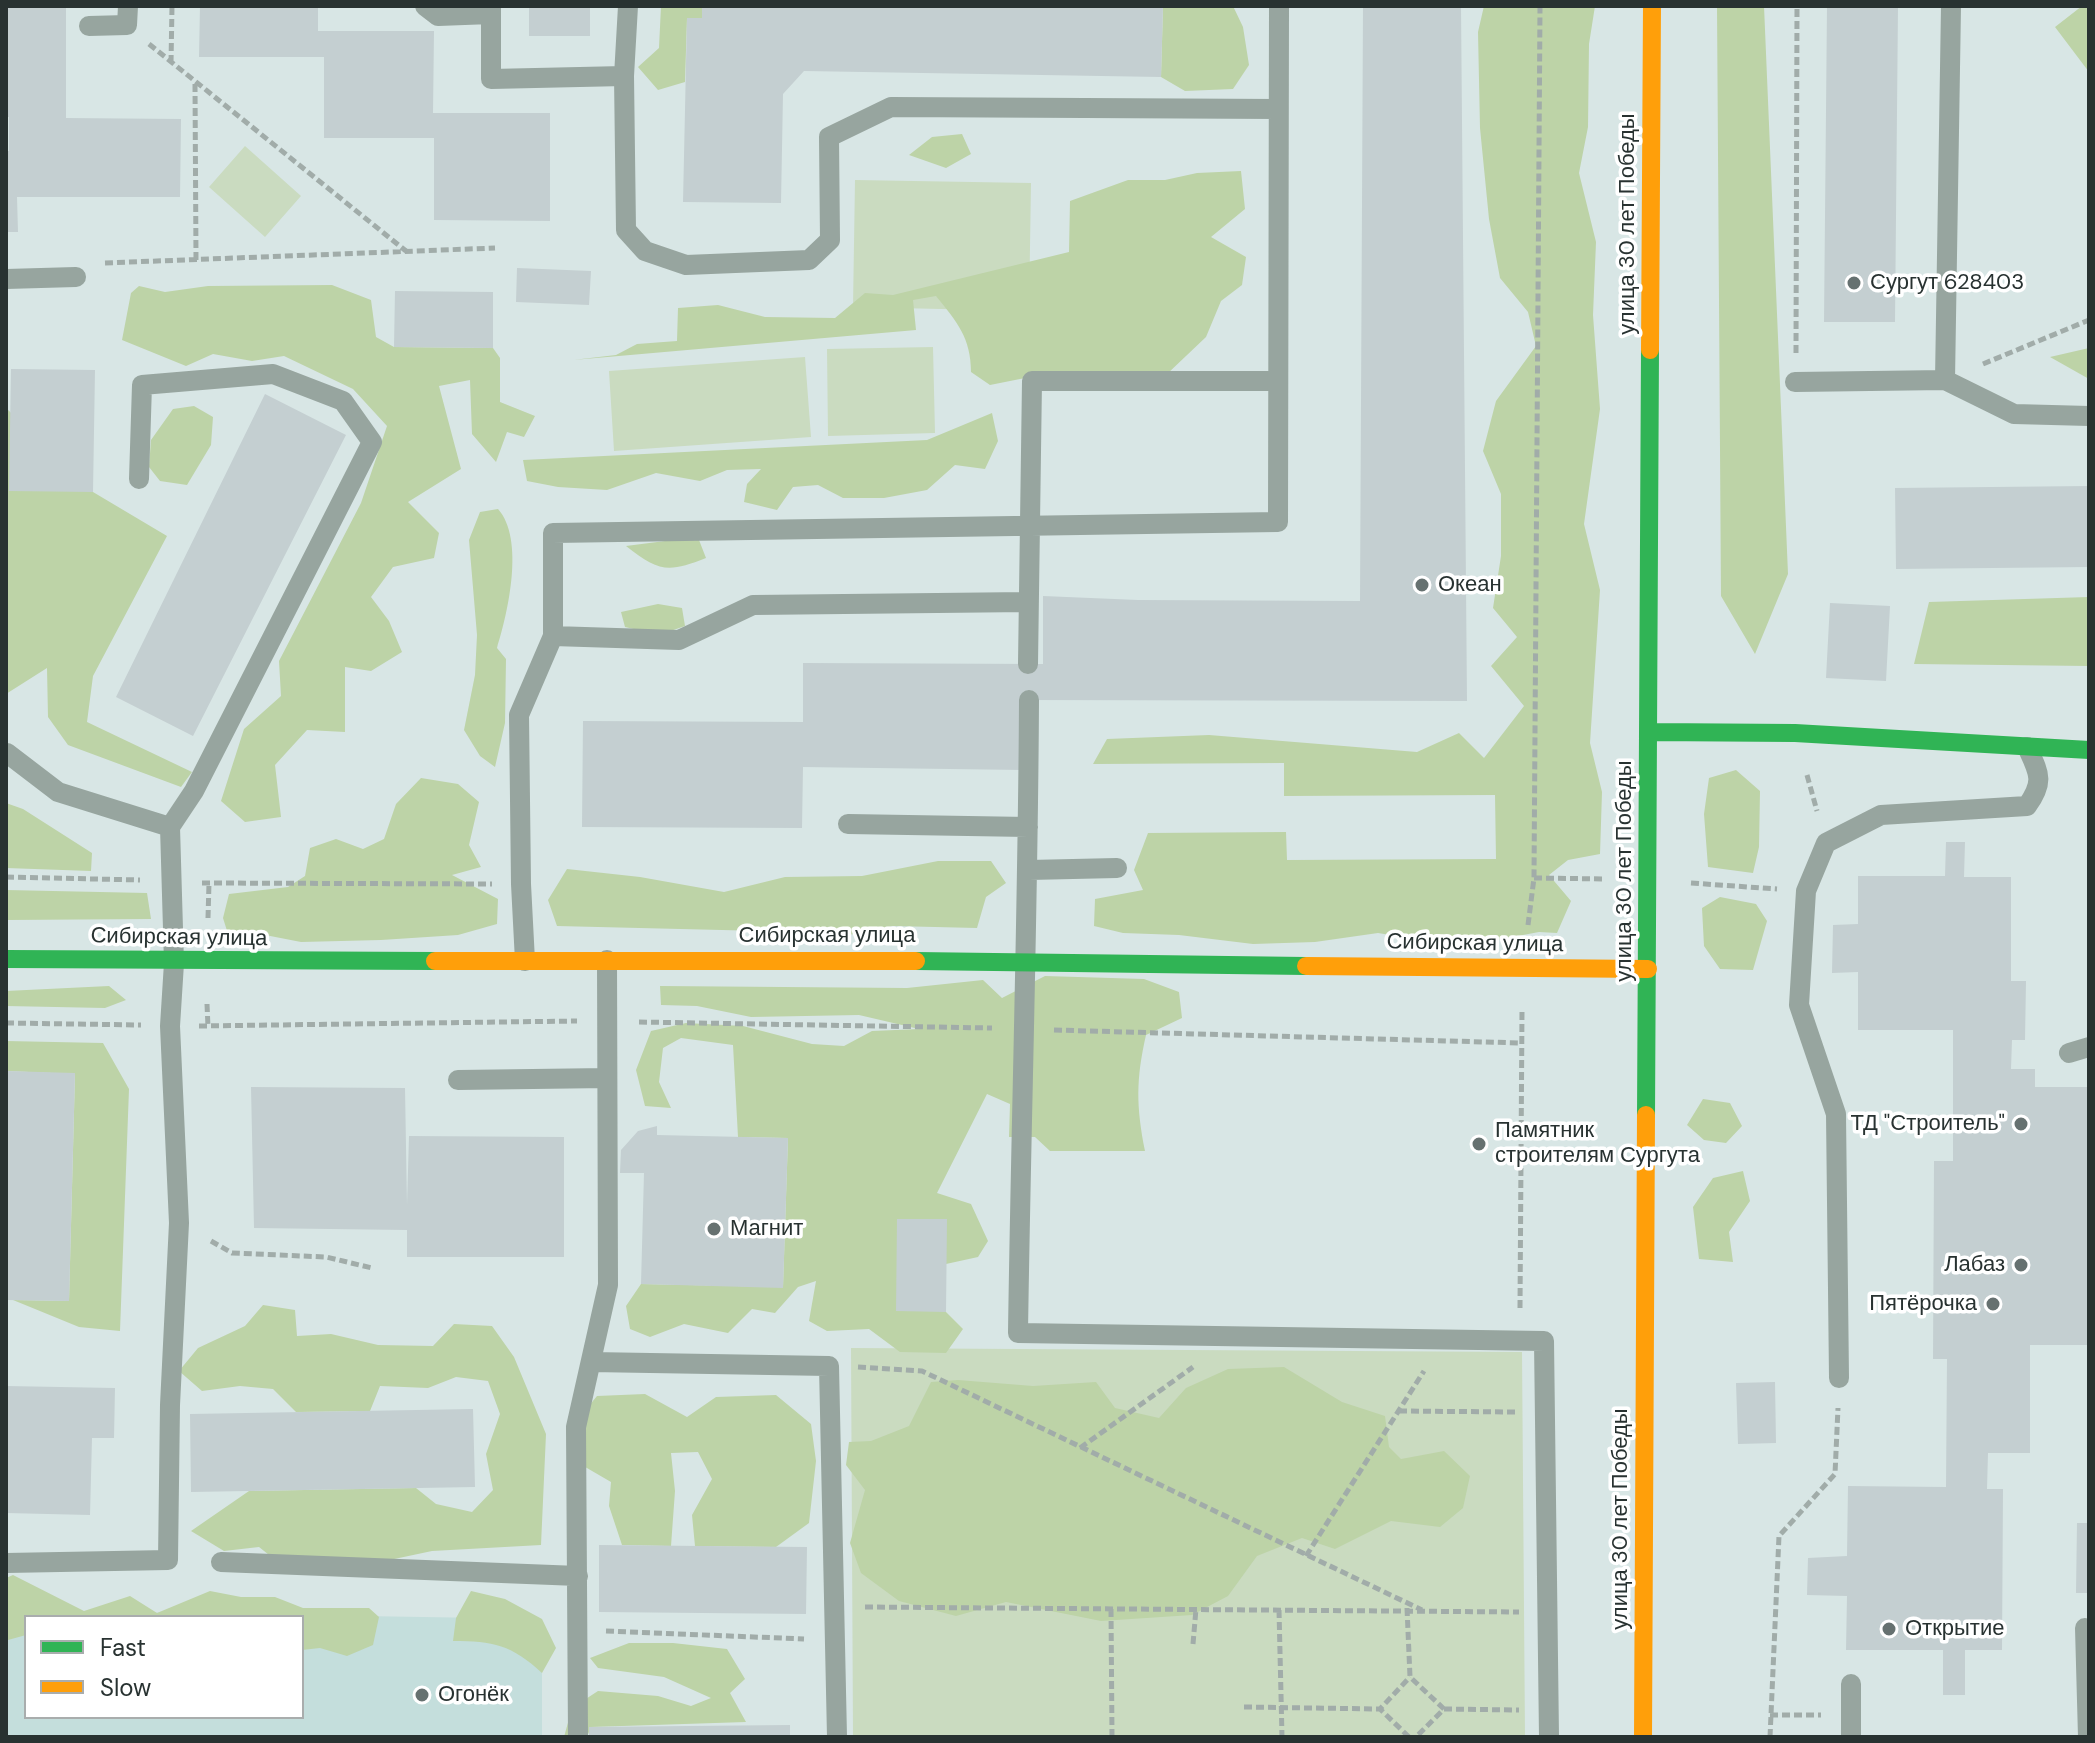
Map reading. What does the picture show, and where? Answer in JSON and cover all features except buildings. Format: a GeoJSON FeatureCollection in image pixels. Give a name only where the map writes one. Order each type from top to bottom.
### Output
{"type":"FeatureCollection","features":[{"type":"Feature","properties":{"kind":"street","name":"улица 30 лет Победы"},"geometry":{"type":"LineString","coordinates":[[1643,1737],[1652,6]]}},
{"type":"Feature","properties":{"kind":"street"},"geometry":{"type":"LineString","coordinates":[[1650,732],[1795,733],[2089,750]]}},
{"type":"Feature","properties":{"kind":"street","name":"Сибирская улица"},"geometry":{"type":"LineString","coordinates":[[6,959],[174,963],[1024,961],[1648,969]]}},
{"type":"Feature","properties":{"kind":"lane"},"geometry":{"type":"LineString","coordinates":[[425,6],[438,16],[491,10],[491,79],[624,76]]}},
{"type":"Feature","properties":{"kind":"lane"},"geometry":{"type":"LineString","coordinates":[[628,6],[624,76],[626,230],[645,251],[686,265],[809,260],[830,240],[829,137],[891,107],[1278,109]]}},
{"type":"Feature","properties":{"kind":"lane"},"geometry":{"type":"LineString","coordinates":[[525,961],[519,715],[553,636],[553,533],[1278,522],[1279,6]]}},
{"type":"Feature","properties":{"kind":"lane"},"geometry":{"type":"LineString","coordinates":[[1945,380],[1951,6]]}},
{"type":"Feature","properties":{"kind":"lane"},"geometry":{"type":"LineString","coordinates":[[89,26],[128,15]]}},
{"type":"Feature","properties":{"kind":"lane"},"geometry":{"type":"LineString","coordinates":[[6,279],[76,277]]}},
{"type":"Feature","properties":{"kind":"lane"},"geometry":{"type":"LineString","coordinates":[[6,1563],[168,1560],[170,1405],[179,1223],[170,1026],[174,963],[170,827],[194,791],[372,442],[343,401],[273,374],[142,385],[139,479]]}},
{"type":"Feature","properties":{"kind":"lane"},"geometry":{"type":"LineString","coordinates":[[1795,382],[1945,380],[2014,414],[2089,416]]}},
{"type":"Feature","properties":{"kind":"lane"},"geometry":{"type":"LineString","coordinates":[[1028,664],[1032,381],[1278,381]]}},
{"type":"Feature","properties":{"kind":"lane"},"geometry":{"type":"LineString","coordinates":[[553,636],[679,640],[753,605],[1028,602]]}},
{"type":"Feature","properties":{"kind":"lane"},"geometry":{"type":"LineString","coordinates":[[1029,700],[1029,870],[1022,1029],[1018,1333],[1544,1341],[1549,1737]]}},
{"type":"Feature","properties":{"kind":"lane"},"geometry":{"type":"LineString","coordinates":[[1839,1378],[1836,1114],[1799,1005],[1806,891],[1826,843],[1881,815],[2027,806],[2037,793],[2040,777],[2027,747]]}},
{"type":"Feature","properties":{"kind":"lane"},"geometry":{"type":"LineString","coordinates":[[7,753],[58,792],[170,827]]}},
{"type":"Feature","properties":{"kind":"lane"},"geometry":{"type":"LineString","coordinates":[[848,824],[1028,827]]}},
{"type":"Feature","properties":{"kind":"lane"},"geometry":{"type":"LineString","coordinates":[[1029,870],[1117,868]]}},
{"type":"Feature","properties":{"kind":"lane"},"geometry":{"type":"LineString","coordinates":[[578,1737],[576,1427],[608,1285],[607,960]]}},
{"type":"Feature","properties":{"kind":"lane"},"geometry":{"type":"LineString","coordinates":[[2069,1053],[2089,1047]]}},
{"type":"Feature","properties":{"kind":"lane"},"geometry":{"type":"LineString","coordinates":[[458,1080],[607,1078]]}},
{"type":"Feature","properties":{"kind":"lane"},"geometry":{"type":"LineString","coordinates":[[591,1362],[829,1366],[837,1737]]}},
{"type":"Feature","properties":{"kind":"lane"},"geometry":{"type":"LineString","coordinates":[[221,1562],[578,1576]]}},
{"type":"Feature","properties":{"kind":"lane"},"geometry":{"type":"LineString","coordinates":[[2085,1628],[2088,1737]]}},
{"type":"Feature","properties":{"kind":"lane"},"geometry":{"type":"LineString","coordinates":[[1851,1684],[1851,1737]]}},
{"type":"Feature","properties":{"kind":"path"},"geometry":{"type":"LineString","coordinates":[[171,64],[172,6]]}},
{"type":"Feature","properties":{"kind":"path"},"geometry":{"type":"LineString","coordinates":[[1520,1341],[1522,969],[1534,878],[1540,6]]}},
{"type":"Feature","properties":{"kind":"path"},"geometry":{"type":"LineString","coordinates":[[1795,382],[1797,6]]}},
{"type":"Feature","properties":{"kind":"path"},"geometry":{"type":"LineString","coordinates":[[128,15],[171,64],[407,252]]}},
{"type":"Feature","properties":{"kind":"path"},"geometry":{"type":"LineString","coordinates":[[195,83],[196,260]]}},
{"type":"Feature","properties":{"kind":"path"},"geometry":{"type":"LineString","coordinates":[[76,277],[103,263],[495,248]]}},
{"type":"Feature","properties":{"kind":"path"},"geometry":{"type":"LineString","coordinates":[[1945,380],[2089,320]]}},
{"type":"Feature","properties":{"kind":"path"},"geometry":{"type":"LineString","coordinates":[[1795,733],[1826,843]]}},
{"type":"Feature","properties":{"kind":"path"},"geometry":{"type":"LineString","coordinates":[[6,877],[225,883],[521,884]]}},
{"type":"Feature","properties":{"kind":"path"},"geometry":{"type":"LineString","coordinates":[[6,1023],[170,1026],[607,1021],[1521,1043]]}},
{"type":"Feature","properties":{"kind":"path"},"geometry":{"type":"LineString","coordinates":[[179,1223],[232,1253],[326,1257],[372,1268]]}},
{"type":"Feature","properties":{"kind":"path"},"geometry":{"type":"LineString","coordinates":[[1080,1448],[1235,1337]]}},
{"type":"Feature","properties":{"kind":"path"},"geometry":{"type":"LineString","coordinates":[[1306,1556],[1444,1340]]}},
{"type":"Feature","properties":{"kind":"path"},"geometry":{"type":"LineString","coordinates":[[829,1366],[922,1371],[1423,1611]]}},
{"type":"Feature","properties":{"kind":"path"},"geometry":{"type":"LineString","coordinates":[[1770,1737],[1779,1536],[1835,1474],[1839,1378]]}},
{"type":"Feature","properties":{"kind":"path"},"geometry":{"type":"LineString","coordinates":[[1399,1411],[1545,1412]]}},
{"type":"Feature","properties":{"kind":"path"},"geometry":{"type":"LineString","coordinates":[[1406,1603],[1410,1677],[1444,1709],[1549,1710]]}},
{"type":"Feature","properties":{"kind":"path"},"geometry":{"type":"LineString","coordinates":[[834,1607],[1548,1612]]}},
{"type":"Feature","properties":{"kind":"path"},"geometry":{"type":"LineString","coordinates":[[1111,1609],[1112,1737]]}},
{"type":"Feature","properties":{"kind":"path"},"geometry":{"type":"LineString","coordinates":[[1193,1644],[1196,1609]]}},
{"type":"Feature","properties":{"kind":"path"},"geometry":{"type":"LineString","coordinates":[[1279,1610],[1282,1737]]}},
{"type":"Feature","properties":{"kind":"path"},"geometry":{"type":"LineString","coordinates":[[578,1630],[833,1640]]}},
{"type":"Feature","properties":{"kind":"path"},"geometry":{"type":"LineString","coordinates":[[1380,1709],[1410,1677]]}},
{"type":"Feature","properties":{"kind":"path"},"geometry":{"type":"LineString","coordinates":[[1244,1707],[1380,1709],[1409,1737]]}},
{"type":"Feature","properties":{"kind":"path"},"geometry":{"type":"LineString","coordinates":[[1416,1737],[1444,1709]]}},
{"type":"Feature","properties":{"kind":"path"},"geometry":{"type":"LineString","coordinates":[[1770,1715],[1851,1715]]}},
{"type":"Feature","properties":{"kind":"shaded area","name":"Огонёк"},"geometry":{"type":"Polygon","coordinates":[[[6,1610],[304,1615],[24,1615],[24,1719],[304,1719],[304,1615],[542,1619],[542,1737],[6,1737],[6,1610]]]}},
{"type":"Feature","properties":{"kind":"green space"},"geometry":{"type":"Polygon","coordinates":[[[661,6],[702,6],[702,18],[687,19],[685,82],[658,90],[638,67],[659,48],[661,6]]]}},
{"type":"Feature","properties":{"kind":"green space"},"geometry":{"type":"Polygon","coordinates":[[[1163,6],[1233,6],[1243,27],[1249,65],[1233,89],[1185,91],[1161,77],[1163,6]]]}},
{"type":"Feature","properties":{"kind":"green space"},"geometry":{"type":"Polygon","coordinates":[[[1484,6],[1595,6],[1589,44],[1588,127],[1579,173],[1596,242],[1593,315],[1600,409],[1584,524],[1600,590],[1590,743],[1602,792],[1600,854],[1568,860],[1549,875],[1571,901],[1557,933],[1539,932],[1491,941],[1427,941],[1378,933],[1315,942],[1253,944],[1179,935],[1123,933],[1094,926],[1095,899],[1143,890],[1134,870],[1148,833],[1286,832],[1287,860],[1496,859],[1495,795],[1284,796],[1284,763],[1093,764],[1107,739],[1209,735],[1417,752],[1459,733],[1484,758],[1524,706],[1491,666],[1517,637],[1493,608],[1501,556],[1501,494],[1483,451],[1496,401],[1536,346],[1528,312],[1500,278],[1489,219],[1480,128],[1478,32],[1484,6]]]}},
{"type":"Feature","properties":{"kind":"green space"},"geometry":{"type":"Polygon","coordinates":[[[1717,6],[1764,6],[1788,574],[1755,654],[1721,596],[1717,6]]]}},
{"type":"Feature","properties":{"kind":"green space"},"geometry":{"type":"Polygon","coordinates":[[[2082,6],[2089,6],[2089,72],[2055,27],[2082,6]]]}},
{"type":"Feature","properties":{"kind":"green space"},"geometry":{"type":"Polygon","coordinates":[[[962,134],[971,154],[946,168],[909,155],[932,137],[962,134]]]}},
{"type":"Feature","properties":{"kind":"green space"},"geometry":{"type":"Polygon","coordinates":[[[245,146],[301,196],[265,237],[209,187],[245,146]]]}},
{"type":"Feature","properties":{"kind":"green space"},"geometry":{"type":"Polygon","coordinates":[[[1241,171],[1245,209],[1211,237],[1246,257],[1242,285],[1221,301],[1206,337],[1166,375],[1030,377],[990,385],[971,372],[965,340],[936,296],[913,300],[916,330],[573,360],[616,355],[637,344],[677,341],[678,308],[718,305],[765,317],[835,318],[865,293],[893,295],[1069,252],[1070,201],[1128,180],[1165,180],[1197,173],[1241,171]]]}},
{"type":"Feature","properties":{"kind":"green space"},"geometry":{"type":"Polygon","coordinates":[[[855,180],[1031,183],[1029,311],[853,307],[855,180]]]}},
{"type":"Feature","properties":{"kind":"green space"},"geometry":{"type":"Polygon","coordinates":[[[332,285],[371,300],[376,337],[394,347],[493,348],[500,358],[500,402],[535,416],[524,437],[507,432],[496,462],[472,434],[470,380],[439,386],[461,469],[408,502],[439,533],[434,558],[393,567],[371,597],[389,621],[402,652],[371,671],[345,667],[345,732],[307,730],[275,765],[281,817],[245,822],[221,801],[244,729],[281,696],[279,661],[361,503],[387,426],[353,389],[284,356],[252,361],[213,354],[186,366],[122,340],[131,293],[139,286],[165,292],[208,286],[332,285]]]}},
{"type":"Feature","properties":{"kind":"green space"},"geometry":{"type":"Polygon","coordinates":[[[933,347],[935,433],[828,436],[827,349],[933,347]]]}},
{"type":"Feature","properties":{"kind":"green space"},"geometry":{"type":"Polygon","coordinates":[[[2089,348],[2089,379],[2050,357],[2089,348]]]}},
{"type":"Feature","properties":{"kind":"green space"},"geometry":{"type":"Polygon","coordinates":[[[805,357],[811,437],[614,451],[609,371],[805,357]]]}},
{"type":"Feature","properties":{"kind":"green space"},"geometry":{"type":"Polygon","coordinates":[[[194,406],[213,417],[211,445],[187,485],[160,481],[149,467],[151,440],[173,409],[194,406]]]}},
{"type":"Feature","properties":{"kind":"green space"},"geometry":{"type":"Polygon","coordinates":[[[6,408],[93,492],[167,536],[93,676],[87,722],[192,772],[181,787],[68,745],[48,717],[47,668],[6,694],[6,408]]]}},
{"type":"Feature","properties":{"kind":"green space"},"geometry":{"type":"Polygon","coordinates":[[[992,413],[998,441],[985,469],[955,465],[927,490],[884,498],[843,498],[818,485],[793,487],[777,510],[744,502],[747,484],[761,469],[727,470],[700,481],[656,473],[607,490],[558,487],[527,481],[523,460],[927,440],[992,413]]]}},
{"type":"Feature","properties":{"kind":"green space"},"geometry":{"type":"Polygon","coordinates":[[[498,509],[511,538],[512,577],[497,648],[506,659],[505,723],[495,767],[480,756],[464,730],[475,675],[477,635],[469,540],[480,512],[498,509]]]}},
{"type":"Feature","properties":{"kind":"green space"},"geometry":{"type":"Polygon","coordinates":[[[699,540],[706,558],[673,568],[647,561],[626,546],[665,541],[699,540]]]}},
{"type":"Feature","properties":{"kind":"green space"},"geometry":{"type":"Polygon","coordinates":[[[2089,597],[2089,666],[1914,664],[1929,602],[2089,597]]]}},
{"type":"Feature","properties":{"kind":"green space"},"geometry":{"type":"Polygon","coordinates":[[[658,604],[682,608],[685,626],[659,635],[625,627],[621,612],[658,604]]]}},
{"type":"Feature","properties":{"kind":"green space"},"geometry":{"type":"Polygon","coordinates":[[[1736,770],[1760,791],[1759,847],[1753,873],[1708,867],[1704,814],[1709,778],[1736,770]]]}},
{"type":"Feature","properties":{"kind":"green space"},"geometry":{"type":"Polygon","coordinates":[[[421,778],[458,784],[479,802],[469,845],[481,867],[452,875],[498,899],[497,924],[458,935],[381,940],[301,942],[260,934],[228,934],[223,918],[229,894],[288,887],[305,876],[310,848],[336,839],[363,849],[384,839],[396,804],[421,778]]]}},
{"type":"Feature","properties":{"kind":"green space"},"geometry":{"type":"Polygon","coordinates":[[[6,803],[23,809],[92,853],[91,871],[6,868],[6,803]]]}},
{"type":"Feature","properties":{"kind":"green space"},"geometry":{"type":"Polygon","coordinates":[[[938,861],[991,861],[1006,883],[986,897],[977,928],[893,926],[819,941],[763,931],[557,926],[548,900],[567,869],[640,877],[724,892],[785,877],[862,876],[938,861]]]}},
{"type":"Feature","properties":{"kind":"green space"},"geometry":{"type":"Polygon","coordinates":[[[6,890],[147,893],[151,919],[6,920],[6,890]]]}},
{"type":"Feature","properties":{"kind":"green space"},"geometry":{"type":"Polygon","coordinates":[[[1720,897],[1756,904],[1767,921],[1753,970],[1720,969],[1704,946],[1702,908],[1720,897]]]}},
{"type":"Feature","properties":{"kind":"green space"},"geometry":{"type":"Polygon","coordinates":[[[1045,976],[1144,979],[1179,992],[1182,1018],[1146,1035],[1138,1093],[1145,1151],[1050,1151],[1035,1137],[1009,1137],[1010,1104],[987,1094],[937,1193],[971,1204],[988,1241],[978,1257],[946,1264],[946,1312],[963,1329],[946,1353],[900,1352],[869,1329],[827,1331],[809,1321],[816,1281],[798,1287],[775,1313],[752,1309],[728,1333],[684,1324],[650,1337],[630,1329],[626,1306],[641,1284],[783,1287],[788,1138],[738,1137],[733,1045],[681,1038],[663,1048],[659,1082],[671,1108],[645,1106],[636,1070],[651,1031],[686,1023],[743,1026],[812,1044],[844,1046],[872,1031],[919,1029],[859,1015],[751,1017],[697,1006],[661,1005],[660,986],[907,988],[983,980],[1002,998],[1045,976]]]}},
{"type":"Feature","properties":{"kind":"green space"},"geometry":{"type":"Polygon","coordinates":[[[109,986],[126,1000],[105,1008],[6,1006],[6,991],[109,986]]]}},
{"type":"Feature","properties":{"kind":"green space"},"geometry":{"type":"Polygon","coordinates":[[[6,1041],[103,1043],[129,1089],[120,1331],[79,1327],[13,1300],[69,1301],[75,1074],[6,1071],[6,1041]]]}},
{"type":"Feature","properties":{"kind":"green space"},"geometry":{"type":"Polygon","coordinates":[[[1703,1099],[1730,1103],[1742,1126],[1726,1143],[1704,1140],[1687,1125],[1703,1099]]]}},
{"type":"Feature","properties":{"kind":"green space"},"geometry":{"type":"Polygon","coordinates":[[[1743,1171],[1750,1201],[1729,1232],[1733,1262],[1699,1259],[1693,1207],[1713,1178],[1743,1171]]]}},
{"type":"Feature","properties":{"kind":"green space"},"geometry":{"type":"Polygon","coordinates":[[[263,1305],[295,1310],[297,1336],[331,1334],[378,1345],[433,1346],[454,1324],[492,1326],[514,1357],[546,1434],[541,1545],[432,1551],[333,1572],[288,1570],[259,1547],[224,1551],[191,1531],[249,1491],[416,1488],[436,1504],[472,1512],[493,1490],[486,1454],[500,1414],[488,1381],[456,1377],[428,1388],[380,1386],[370,1411],[296,1412],[273,1389],[240,1386],[202,1391],[179,1371],[198,1348],[245,1326],[263,1305]]]}},
{"type":"Feature","properties":{"kind":"green space"},"geometry":{"type":"Polygon","coordinates":[[[851,1348],[1522,1352],[1525,1737],[853,1737],[851,1348]]]}},
{"type":"Feature","properties":{"kind":"green space"},"geometry":{"type":"Polygon","coordinates":[[[1284,1367],[1342,1402],[1385,1416],[1389,1447],[1401,1459],[1444,1451],[1470,1476],[1463,1508],[1440,1527],[1391,1521],[1335,1549],[1302,1538],[1257,1556],[1228,1596],[1192,1615],[1101,1621],[1006,1602],[956,1616],[899,1601],[861,1573],[850,1543],[865,1490],[846,1465],[849,1442],[871,1441],[909,1426],[931,1382],[958,1380],[1033,1386],[1096,1382],[1115,1408],[1159,1418],[1186,1388],[1228,1369],[1284,1367]]]}},
{"type":"Feature","properties":{"kind":"green space"},"geometry":{"type":"Polygon","coordinates":[[[645,1394],[687,1417],[716,1397],[776,1395],[811,1424],[816,1461],[809,1523],[776,1547],[695,1546],[692,1515],[712,1479],[698,1452],[671,1453],[675,1491],[671,1546],[622,1545],[609,1506],[611,1482],[580,1464],[569,1430],[597,1396],[645,1394]]]}},
{"type":"Feature","properties":{"kind":"green space"},"geometry":{"type":"Polygon","coordinates":[[[13,1575],[84,1611],[130,1596],[157,1613],[210,1591],[241,1597],[275,1597],[303,1608],[369,1608],[379,1617],[373,1645],[347,1656],[320,1648],[304,1650],[304,1615],[24,1615],[24,1636],[8,1640],[6,1578],[13,1575]]]}},
{"type":"Feature","properties":{"kind":"green space"},"geometry":{"type":"Polygon","coordinates":[[[471,1591],[505,1599],[542,1619],[556,1648],[542,1673],[521,1656],[501,1646],[453,1641],[456,1618],[471,1591]]]}},
{"type":"Feature","properties":{"kind":"green space"},"geometry":{"type":"Polygon","coordinates":[[[629,1643],[673,1643],[727,1649],[745,1679],[730,1693],[746,1722],[591,1727],[587,1737],[564,1737],[572,1708],[598,1691],[658,1696],[691,1706],[711,1698],[664,1677],[598,1668],[590,1658],[629,1643]]]}},
{"type":"Feature","properties":{"kind":"traffic: fast"},"geometry":{"type":"LineString","coordinates":[[1646,1115],[1650,350]]}},
{"type":"Feature","properties":{"kind":"traffic: fast"},"geometry":{"type":"LineString","coordinates":[[1650,732],[1795,733],[2089,750]]}},
{"type":"Feature","properties":{"kind":"traffic: fast"},"geometry":{"type":"LineString","coordinates":[[6,959],[435,961]]}},
{"type":"Feature","properties":{"kind":"traffic: fast"},"geometry":{"type":"LineString","coordinates":[[916,961],[1306,966]]}},
{"type":"Feature","properties":{"kind":"traffic: slow"},"geometry":{"type":"LineString","coordinates":[[1650,350],[1652,6]]}},
{"type":"Feature","properties":{"kind":"traffic: slow"},"geometry":{"type":"LineString","coordinates":[[435,961],[916,961]]}},
{"type":"Feature","properties":{"kind":"traffic: slow"},"geometry":{"type":"LineString","coordinates":[[1306,966],[1648,969]]}},
{"type":"Feature","properties":{"kind":"traffic: slow"},"geometry":{"type":"LineString","coordinates":[[1643,1737],[1646,1115]]}},
{"type":"Feature","properties":{"kind":"place","name":"Сургут 628403"},"geometry":{"type":"Point","coordinates":[1854,283]}},
{"type":"Feature","properties":{"kind":"place","name":"Океан"},"geometry":{"type":"Point","coordinates":[1422,585]}},
{"type":"Feature","properties":{"kind":"place","name":"ТД \"Строитель\""},"geometry":{"type":"Point","coordinates":[2021,1124]}},
{"type":"Feature","properties":{"kind":"place","name":"Памятник строителям Сургута"},"geometry":{"type":"Point","coordinates":[1479,1144]}},
{"type":"Feature","properties":{"kind":"place","name":"Магнит"},"geometry":{"type":"Point","coordinates":[714,1229]}},
{"type":"Feature","properties":{"kind":"place","name":"Лабаз"},"geometry":{"type":"Point","coordinates":[2021,1265]}},
{"type":"Feature","properties":{"kind":"place","name":"Пятёрочка"},"geometry":{"type":"Point","coordinates":[1993,1304]}},
{"type":"Feature","properties":{"kind":"place","name":"Открытие"},"geometry":{"type":"Point","coordinates":[1889,1629]}},
{"type":"Feature","properties":{"kind":"place","name":"Огонёк"},"geometry":{"type":"Point","coordinates":[422,1695]}}]}
